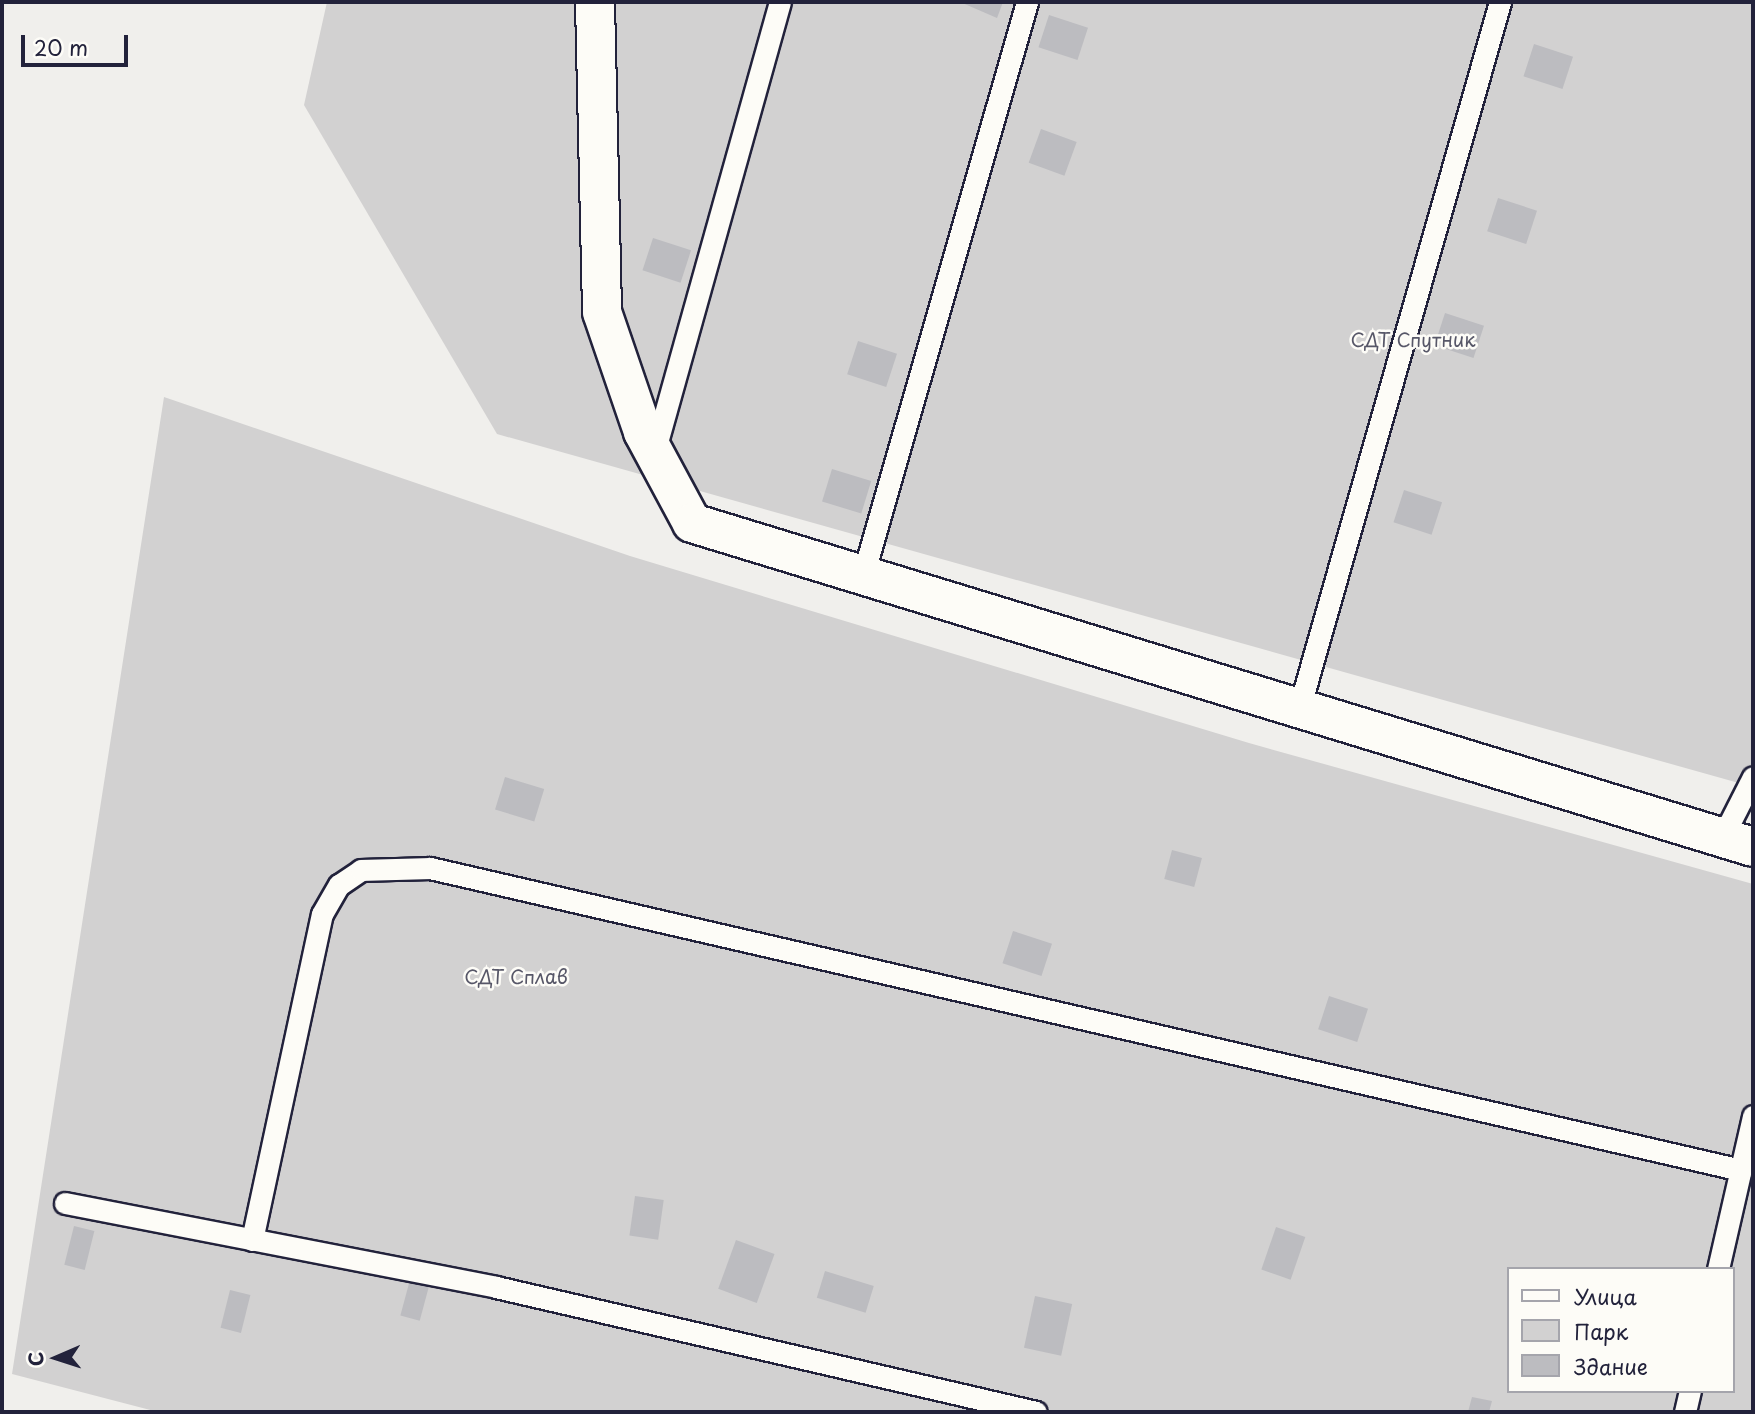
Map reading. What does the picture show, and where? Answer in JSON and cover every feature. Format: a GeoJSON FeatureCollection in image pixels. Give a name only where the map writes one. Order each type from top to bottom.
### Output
{"type":"FeatureCollection","features":[{"type":"Feature","properties":{"kind":"street"},"geometry":{"type":"LineString","coordinates":[[595,2],[602,312],[654,453],[692,523],[1737,843]]}},
{"type":"Feature","properties":{"kind":"lane"},"geometry":{"type":"LineString","coordinates":[[654,453],[780,2]]}},
{"type":"Feature","properties":{"kind":"lane"},"geometry":{"type":"LineString","coordinates":[[863,575],[1027,2]]}},
{"type":"Feature","properties":{"kind":"lane"},"geometry":{"type":"LineString","coordinates":[[1299,709],[1500,2]]}},
{"type":"Feature","properties":{"kind":"lane"},"geometry":{"type":"LineString","coordinates":[[1737,843],[1753,777]]}},
{"type":"Feature","properties":{"kind":"lane"},"geometry":{"type":"LineString","coordinates":[[252,1240],[322,914],[339,885],[361,870],[430,868],[1741,1170]]}},
{"type":"Feature","properties":{"kind":"lane"},"geometry":{"type":"LineString","coordinates":[[1718,1267],[1753,1116]]}},
{"type":"Feature","properties":{"kind":"lane"},"geometry":{"type":"LineString","coordinates":[[65,1203],[496,1287],[1036,1412]]}},
{"type":"Feature","properties":{"kind":"lane"},"geometry":{"type":"LineString","coordinates":[[1685,1412],[1690,1393]]}},
{"type":"Feature","properties":{"kind":"green space","name":"СДТ Спутник"},"geometry":{"type":"Polygon","coordinates":[[[327,2],[1753,2],[1753,787],[497,434],[304,105],[327,2]]]}},
{"type":"Feature","properties":{"kind":"green space","name":"СДТ Сплав"},"geometry":{"type":"Polygon","coordinates":[[[164,397],[630,556],[1249,743],[1753,884],[1753,1412],[158,1412],[12,1374],[164,397]]]}},
{"type":"Feature","properties":{"kind":"building"},"geometry":{"type":"Polygon","coordinates":[[[960,2],[1003,2],[997,18],[960,2]]]}},
{"type":"Feature","properties":{"kind":"building"},"geometry":{"type":"Polygon","coordinates":[[[1049,15],[1088,28],[1077,60],[1038,47],[1049,15]]]}},
{"type":"Feature","properties":{"kind":"building"},"geometry":{"type":"Polygon","coordinates":[[[1534,44],[1573,57],[1562,89],[1523,76],[1534,44]]]}},
{"type":"Feature","properties":{"kind":"building"},"geometry":{"type":"Polygon","coordinates":[[[1041,129],[1077,142],[1064,176],[1029,163],[1041,129]]]}},
{"type":"Feature","properties":{"kind":"building"},"geometry":{"type":"Polygon","coordinates":[[[1498,198],[1537,211],[1526,244],[1487,231],[1498,198]]]}},
{"type":"Feature","properties":{"kind":"building"},"geometry":{"type":"Polygon","coordinates":[[[653,238],[691,250],[681,283],[642,270],[653,238]]]}},
{"type":"Feature","properties":{"kind":"building"},"geometry":{"type":"Polygon","coordinates":[[[1445,313],[1484,326],[1473,358],[1434,345],[1445,313]]]}},
{"type":"Feature","properties":{"kind":"building"},"geometry":{"type":"Polygon","coordinates":[[[858,341],[897,354],[886,387],[847,374],[858,341]]]}},
{"type":"Feature","properties":{"kind":"building"},"geometry":{"type":"Polygon","coordinates":[[[832,469],[871,481],[861,514],[822,502],[832,469]]]}},
{"type":"Feature","properties":{"kind":"building"},"geometry":{"type":"Polygon","coordinates":[[[1404,490],[1442,502],[1432,535],[1393,522],[1404,490]]]}},
{"type":"Feature","properties":{"kind":"building"},"geometry":{"type":"Polygon","coordinates":[[[505,777],[544,789],[534,822],[495,810],[505,777]]]}},
{"type":"Feature","properties":{"kind":"building"},"geometry":{"type":"Polygon","coordinates":[[[1172,850],[1202,858],[1194,887],[1164,879],[1172,850]]]}},
{"type":"Feature","properties":{"kind":"building"},"geometry":{"type":"Polygon","coordinates":[[[1013,931],[1052,944],[1041,976],[1002,963],[1013,931]]]}},
{"type":"Feature","properties":{"kind":"building"},"geometry":{"type":"Polygon","coordinates":[[[1329,996],[1368,1009],[1357,1042],[1318,1029],[1329,996]]]}},
{"type":"Feature","properties":{"kind":"building"},"geometry":{"type":"Polygon","coordinates":[[[635,1196],[664,1200],[658,1240],[629,1236],[635,1196]]]}},
{"type":"Feature","properties":{"kind":"building"},"geometry":{"type":"Polygon","coordinates":[[[74,1226],[94,1231],[85,1270],[64,1265],[74,1226]]]}},
{"type":"Feature","properties":{"kind":"building"},"geometry":{"type":"Polygon","coordinates":[[[1276,1227],[1305,1237],[1291,1280],[1261,1270],[1276,1227]]]}},
{"type":"Feature","properties":{"kind":"building"},"geometry":{"type":"Polygon","coordinates":[[[736,1240],[775,1254],[757,1303],[718,1289],[736,1240]]]}},
{"type":"Feature","properties":{"kind":"building"},"geometry":{"type":"Polygon","coordinates":[[[825,1271],[874,1286],[866,1313],[817,1298],[825,1271]]]}},
{"type":"Feature","properties":{"kind":"building"},"geometry":{"type":"Polygon","coordinates":[[[411,1276],[430,1281],[420,1321],[400,1316],[411,1276]]]}},
{"type":"Feature","properties":{"kind":"building"},"geometry":{"type":"Polygon","coordinates":[[[230,1290],[250,1295],[241,1333],[221,1328],[230,1290]]]}},
{"type":"Feature","properties":{"kind":"building"},"geometry":{"type":"Polygon","coordinates":[[[1035,1296],[1072,1304],[1061,1356],[1024,1348],[1035,1296]]]}},
{"type":"Feature","properties":{"kind":"building"},"geometry":{"type":"Polygon","coordinates":[[[1472,1397],[1492,1401],[1489,1412],[1468,1412],[1472,1397]]]}}]}
